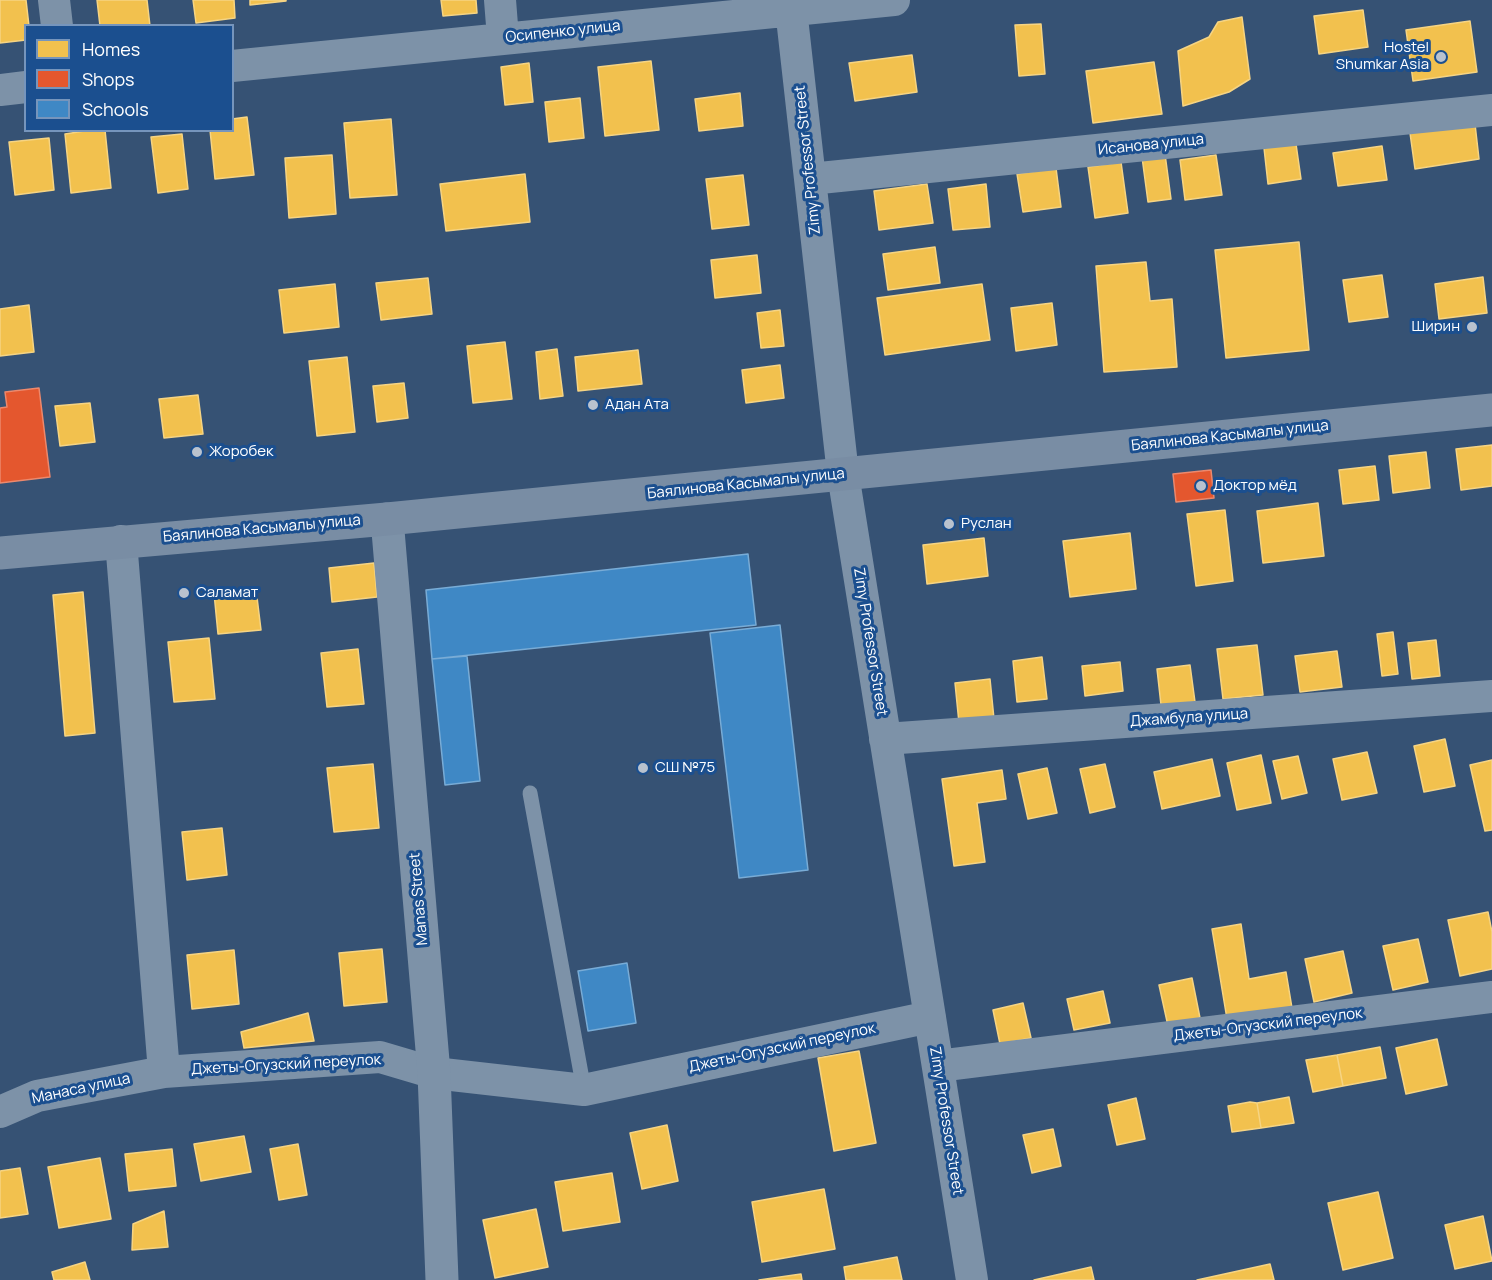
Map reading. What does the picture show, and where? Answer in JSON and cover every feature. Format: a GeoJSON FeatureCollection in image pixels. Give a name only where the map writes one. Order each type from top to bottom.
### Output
{"type":"FeatureCollection","features":[{"type":"Feature","properties":{"kind":"main road","name":"Баялинова Касымалы улица"},"geometry":{"type":"LineString","coordinates":[[0,553],[387,519],[1492,410]]}},
{"type":"Feature","properties":{"kind":"street"},"geometry":{"type":"LineString","coordinates":[[54,0],[57,24]]}},
{"type":"Feature","properties":{"kind":"street"},"geometry":{"type":"LineString","coordinates":[[500,0],[503,38]]}},
{"type":"Feature","properties":{"kind":"street","name":"Осипенко улица"},"geometry":{"type":"LineString","coordinates":[[234,66],[791,5],[894,0]]}},
{"type":"Feature","properties":{"kind":"street","name":"Zimy Professor Street"},"geometry":{"type":"LineString","coordinates":[[791,5],[843,474],[972,1280]]}},
{"type":"Feature","properties":{"kind":"street"},"geometry":{"type":"LineString","coordinates":[[0,90],[24,87]]}},
{"type":"Feature","properties":{"kind":"street","name":"Исанова улица"},"geometry":{"type":"LineString","coordinates":[[810,179],[1492,110]]}},
{"type":"Feature","properties":{"kind":"street","name":"Manas Street"},"geometry":{"type":"LineString","coordinates":[[387,519],[434,1073],[442,1280]]}},
{"type":"Feature","properties":{"kind":"street"},"geometry":{"type":"LineString","coordinates":[[121,541],[165,1072]]}},
{"type":"Feature","properties":{"kind":"street","name":"Джамбула улица"},"geometry":{"type":"LineString","coordinates":[[885,739],[1492,696]]}},
{"type":"Feature","properties":{"kind":"street","name":"Джеты-Огузский переулок"},"geometry":{"type":"LineString","coordinates":[[938,1066],[1492,997]]}},
{"type":"Feature","properties":{"kind":"street","name":"Джеты-Огузский переулок"},"geometry":{"type":"LineString","coordinates":[[165,1072],[380,1057],[434,1073],[584,1090],[930,1017]]}},
{"type":"Feature","properties":{"kind":"street","name":"Манаса улица"},"geometry":{"type":"LineString","coordinates":[[0,1112],[37,1096],[165,1072]]}},
{"type":"Feature","properties":{"kind":"lane"},"geometry":{"type":"LineString","coordinates":[[530,793],[584,1090]]}},
{"type":"Feature","properties":{"kind":"building: Homes"},"geometry":{"type":"Polygon","coordinates":[[[0,0],[26,0],[29,24],[24,24],[24,40],[0,43],[0,0]]]}},
{"type":"Feature","properties":{"kind":"building: Homes"},"geometry":{"type":"Polygon","coordinates":[[[97,0],[147,0],[150,24],[100,24],[97,0]]]}},
{"type":"Feature","properties":{"kind":"building: Homes"},"geometry":{"type":"Polygon","coordinates":[[[193,0],[234,0],[235,18],[196,23],[193,0]]]}},
{"type":"Feature","properties":{"kind":"building: Homes"},"geometry":{"type":"Polygon","coordinates":[[[250,0],[286,0],[286,1],[250,5],[250,0]]]}},
{"type":"Feature","properties":{"kind":"building: Homes"},"geometry":{"type":"Polygon","coordinates":[[[441,0],[476,0],[477,13],[443,16],[441,0]]]}},
{"type":"Feature","properties":{"kind":"building: Homes"},"geometry":{"type":"Polygon","coordinates":[[[1363,10],[1368,47],[1319,54],[1314,16],[1363,10]]]}},
{"type":"Feature","properties":{"kind":"building: Homes"},"geometry":{"type":"Polygon","coordinates":[[[1242,17],[1250,79],[1229,92],[1183,106],[1178,51],[1209,37],[1218,22],[1242,17]]]}},
{"type":"Feature","properties":{"kind":"building: Homes"},"geometry":{"type":"Polygon","coordinates":[[[1470,21],[1477,72],[1413,81],[1406,30],[1470,21]]]}},
{"type":"Feature","properties":{"kind":"building: Homes"},"geometry":{"type":"Polygon","coordinates":[[[1041,24],[1045,74],[1019,76],[1015,25],[1041,24]]]}},
{"type":"Feature","properties":{"kind":"building: Homes"},"geometry":{"type":"Polygon","coordinates":[[[912,55],[917,92],[855,101],[849,63],[912,55]]]}},
{"type":"Feature","properties":{"kind":"building: Homes"},"geometry":{"type":"Polygon","coordinates":[[[651,61],[659,130],[605,136],[598,67],[651,61]]]}},
{"type":"Feature","properties":{"kind":"building: Homes"},"geometry":{"type":"Polygon","coordinates":[[[1154,62],[1162,114],[1093,123],[1086,71],[1154,62]]]}},
{"type":"Feature","properties":{"kind":"building: Homes"},"geometry":{"type":"Polygon","coordinates":[[[529,63],[533,102],[505,105],[501,67],[529,63]]]}},
{"type":"Feature","properties":{"kind":"building: Homes"},"geometry":{"type":"Polygon","coordinates":[[[740,93],[743,126],[699,131],[695,99],[740,93]]]}},
{"type":"Feature","properties":{"kind":"building: Homes"},"geometry":{"type":"Polygon","coordinates":[[[580,98],[584,138],[549,142],[545,102],[580,98]]]}},
{"type":"Feature","properties":{"kind":"building: Homes"},"geometry":{"type":"Polygon","coordinates":[[[247,117],[254,175],[215,179],[210,132],[234,132],[234,119],[247,117]]]}},
{"type":"Feature","properties":{"kind":"building: Homes"},"geometry":{"type":"Polygon","coordinates":[[[391,119],[397,195],[350,198],[344,123],[391,119]]]}},
{"type":"Feature","properties":{"kind":"building: Homes"},"geometry":{"type":"Polygon","coordinates":[[[1475,124],[1479,159],[1415,169],[1410,133],[1475,124]]]}},
{"type":"Feature","properties":{"kind":"building: Homes"},"geometry":{"type":"Polygon","coordinates":[[[105,132],[111,188],[71,193],[65,134],[105,132]]]}},
{"type":"Feature","properties":{"kind":"building: Homes"},"geometry":{"type":"Polygon","coordinates":[[[182,134],[188,189],[158,193],[151,137],[182,134]]]}},
{"type":"Feature","properties":{"kind":"building: Homes"},"geometry":{"type":"Polygon","coordinates":[[[49,138],[54,190],[15,195],[9,142],[49,138]]]}},
{"type":"Feature","properties":{"kind":"building: Homes"},"geometry":{"type":"Polygon","coordinates":[[[1296,144],[1301,179],[1268,184],[1264,148],[1296,144]]]}},
{"type":"Feature","properties":{"kind":"building: Homes"},"geometry":{"type":"Polygon","coordinates":[[[1382,146],[1387,180],[1338,186],[1333,153],[1382,146]]]}},
{"type":"Feature","properties":{"kind":"building: Homes"},"geometry":{"type":"Polygon","coordinates":[[[1165,154],[1171,199],[1148,202],[1142,157],[1165,154]]]}},
{"type":"Feature","properties":{"kind":"building: Homes"},"geometry":{"type":"Polygon","coordinates":[[[332,155],[336,214],[289,218],[285,158],[332,155]]]}},
{"type":"Feature","properties":{"kind":"building: Homes"},"geometry":{"type":"Polygon","coordinates":[[[1216,155],[1222,195],[1185,200],[1180,160],[1216,155]]]}},
{"type":"Feature","properties":{"kind":"building: Homes"},"geometry":{"type":"Polygon","coordinates":[[[1121,162],[1128,213],[1095,218],[1088,167],[1121,162]]]}},
{"type":"Feature","properties":{"kind":"building: Homes"},"geometry":{"type":"Polygon","coordinates":[[[1056,168],[1061,207],[1023,212],[1017,174],[1056,168]]]}},
{"type":"Feature","properties":{"kind":"building: Homes"},"geometry":{"type":"Polygon","coordinates":[[[525,174],[530,222],[446,231],[440,184],[525,174]]]}},
{"type":"Feature","properties":{"kind":"building: Homes"},"geometry":{"type":"Polygon","coordinates":[[[743,175],[749,225],[712,229],[706,179],[743,175]]]}},
{"type":"Feature","properties":{"kind":"building: Homes"},"geometry":{"type":"Polygon","coordinates":[[[927,184],[933,223],[879,230],[874,191],[927,184]]]}},
{"type":"Feature","properties":{"kind":"building: Homes"},"geometry":{"type":"Polygon","coordinates":[[[986,184],[990,227],[953,230],[948,189],[986,184]]]}},
{"type":"Feature","properties":{"kind":"building: Homes"},"geometry":{"type":"Polygon","coordinates":[[[1299,242],[1309,350],[1226,358],[1215,250],[1299,242]]]}},
{"type":"Feature","properties":{"kind":"building: Homes"},"geometry":{"type":"Polygon","coordinates":[[[935,247],[940,283],[888,290],[883,254],[935,247]]]}},
{"type":"Feature","properties":{"kind":"building: Homes"},"geometry":{"type":"Polygon","coordinates":[[[757,255],[761,293],[715,298],[711,260],[757,255]]]}},
{"type":"Feature","properties":{"kind":"building: Homes"},"geometry":{"type":"Polygon","coordinates":[[[1146,262],[1150,301],[1172,299],[1177,367],[1104,372],[1096,266],[1146,262]]]}},
{"type":"Feature","properties":{"kind":"building: Homes"},"geometry":{"type":"Polygon","coordinates":[[[1382,275],[1388,317],[1349,322],[1343,280],[1382,275]]]}},
{"type":"Feature","properties":{"kind":"building: Homes"},"geometry":{"type":"Polygon","coordinates":[[[1483,277],[1487,313],[1439,319],[1435,284],[1483,277]]]}},
{"type":"Feature","properties":{"kind":"building: Homes"},"geometry":{"type":"Polygon","coordinates":[[[428,278],[432,314],[381,320],[376,283],[428,278]]]}},
{"type":"Feature","properties":{"kind":"building: Homes"},"geometry":{"type":"Polygon","coordinates":[[[335,284],[339,327],[284,333],[279,290],[335,284]]]}},
{"type":"Feature","properties":{"kind":"building: Homes"},"geometry":{"type":"Polygon","coordinates":[[[982,284],[990,340],[885,355],[877,298],[982,284]]]}},
{"type":"Feature","properties":{"kind":"building: Homes"},"geometry":{"type":"Polygon","coordinates":[[[1052,303],[1057,345],[1016,351],[1011,308],[1052,303]]]}},
{"type":"Feature","properties":{"kind":"building: Homes"},"geometry":{"type":"Polygon","coordinates":[[[29,305],[34,352],[0,356],[0,309],[29,305]]]}},
{"type":"Feature","properties":{"kind":"building: Homes"},"geometry":{"type":"Polygon","coordinates":[[[780,310],[784,346],[761,348],[757,313],[780,310]]]}},
{"type":"Feature","properties":{"kind":"building: Homes"},"geometry":{"type":"Polygon","coordinates":[[[505,342],[512,399],[473,403],[467,346],[505,342]]]}},
{"type":"Feature","properties":{"kind":"building: Homes"},"geometry":{"type":"Polygon","coordinates":[[[557,349],[563,396],[540,399],[536,352],[557,349]]]}},
{"type":"Feature","properties":{"kind":"building: Homes"},"geometry":{"type":"Polygon","coordinates":[[[638,350],[642,384],[578,391],[575,357],[638,350]]]}},
{"type":"Feature","properties":{"kind":"building: Homes"},"geometry":{"type":"Polygon","coordinates":[[[347,357],[355,432],[317,436],[309,361],[347,357]]]}},
{"type":"Feature","properties":{"kind":"building: Homes"},"geometry":{"type":"Polygon","coordinates":[[[780,365],[784,398],[746,403],[742,370],[780,365]]]}},
{"type":"Feature","properties":{"kind":"building: Homes"},"geometry":{"type":"Polygon","coordinates":[[[404,383],[408,418],[377,422],[373,386],[404,383]]]}},
{"type":"Feature","properties":{"kind":"building: Homes"},"geometry":{"type":"Polygon","coordinates":[[[198,395],[203,434],[164,438],[159,399],[198,395]]]}},
{"type":"Feature","properties":{"kind":"building: Homes"},"geometry":{"type":"Polygon","coordinates":[[[90,403],[95,442],[60,446],[55,406],[90,403]]]}},
{"type":"Feature","properties":{"kind":"building: Homes"},"geometry":{"type":"Polygon","coordinates":[[[1492,445],[1492,486],[1461,490],[1456,449],[1492,445]]]}},
{"type":"Feature","properties":{"kind":"building: Homes"},"geometry":{"type":"Polygon","coordinates":[[[1426,452],[1430,488],[1393,493],[1389,456],[1426,452]]]}},
{"type":"Feature","properties":{"kind":"building: Homes"},"geometry":{"type":"Polygon","coordinates":[[[1375,466],[1379,500],[1343,504],[1339,470],[1375,466]]]}},
{"type":"Feature","properties":{"kind":"building: Homes"},"geometry":{"type":"Polygon","coordinates":[[[1318,503],[1324,556],[1263,563],[1257,511],[1318,503]]]}},
{"type":"Feature","properties":{"kind":"building: Homes"},"geometry":{"type":"Polygon","coordinates":[[[1225,510],[1233,581],[1196,586],[1187,514],[1225,510]]]}},
{"type":"Feature","properties":{"kind":"building: Homes"},"geometry":{"type":"Polygon","coordinates":[[[1130,533],[1136,589],[1070,597],[1063,541],[1130,533]]]}},
{"type":"Feature","properties":{"kind":"building: Homes"},"geometry":{"type":"Polygon","coordinates":[[[984,538],[988,576],[927,584],[923,545],[984,538]]]}},
{"type":"Feature","properties":{"kind":"building: Homes"},"geometry":{"type":"Polygon","coordinates":[[[374,563],[377,597],[332,602],[329,568],[374,563]]]}},
{"type":"Feature","properties":{"kind":"building: Homes"},"geometry":{"type":"Polygon","coordinates":[[[256,589],[261,630],[218,634],[214,593],[256,589]]]}},
{"type":"Feature","properties":{"kind":"building: Homes"},"geometry":{"type":"Polygon","coordinates":[[[83,592],[95,733],[65,736],[53,595],[83,592]]]}},
{"type":"Feature","properties":{"kind":"building: Homes"},"geometry":{"type":"Polygon","coordinates":[[[1393,632],[1398,674],[1382,676],[1377,634],[1393,632]]]}},
{"type":"Feature","properties":{"kind":"building: Homes"},"geometry":{"type":"Polygon","coordinates":[[[209,638],[215,699],[174,702],[168,642],[209,638]]]}},
{"type":"Feature","properties":{"kind":"building: Homes"},"geometry":{"type":"Polygon","coordinates":[[[1436,640],[1440,676],[1412,679],[1408,643],[1436,640]]]}},
{"type":"Feature","properties":{"kind":"building: Homes"},"geometry":{"type":"Polygon","coordinates":[[[1257,645],[1263,695],[1223,699],[1217,649],[1257,645]]]}},
{"type":"Feature","properties":{"kind":"building: Homes"},"geometry":{"type":"Polygon","coordinates":[[[358,649],[364,704],[327,707],[321,653],[358,649]]]}},
{"type":"Feature","properties":{"kind":"building: Homes"},"geometry":{"type":"Polygon","coordinates":[[[1337,651],[1342,687],[1300,692],[1295,656],[1337,651]]]}},
{"type":"Feature","properties":{"kind":"building: Homes"},"geometry":{"type":"Polygon","coordinates":[[[1042,657],[1047,699],[1017,702],[1013,661],[1042,657]]]}},
{"type":"Feature","properties":{"kind":"building: Homes"},"geometry":{"type":"Polygon","coordinates":[[[1120,662],[1123,691],[1085,696],[1082,666],[1120,662]]]}},
{"type":"Feature","properties":{"kind":"building: Homes"},"geometry":{"type":"Polygon","coordinates":[[[1190,665],[1195,702],[1161,705],[1157,669],[1190,665]]]}},
{"type":"Feature","properties":{"kind":"building: Homes"},"geometry":{"type":"Polygon","coordinates":[[[990,679],[994,719],[959,723],[955,683],[990,679]]]}},
{"type":"Feature","properties":{"kind":"building: Homes"},"geometry":{"type":"Polygon","coordinates":[[[1445,739],[1455,786],[1424,792],[1414,746],[1445,739]]]}},
{"type":"Feature","properties":{"kind":"building: Homes"},"geometry":{"type":"Polygon","coordinates":[[[1367,752],[1377,793],[1342,800],[1333,759],[1367,752]]]}},
{"type":"Feature","properties":{"kind":"building: Homes"},"geometry":{"type":"Polygon","coordinates":[[[1261,755],[1271,803],[1237,810],[1227,763],[1261,755]]]}},
{"type":"Feature","properties":{"kind":"building: Homes"},"geometry":{"type":"Polygon","coordinates":[[[1298,756],[1307,793],[1282,799],[1273,761],[1298,756]]]}},
{"type":"Feature","properties":{"kind":"building: Homes"},"geometry":{"type":"Polygon","coordinates":[[[1212,759],[1220,796],[1162,809],[1154,772],[1212,759]]]}},
{"type":"Feature","properties":{"kind":"building: Homes"},"geometry":{"type":"Polygon","coordinates":[[[1492,760],[1492,830],[1485,831],[1470,765],[1492,760]]]}},
{"type":"Feature","properties":{"kind":"building: Homes"},"geometry":{"type":"Polygon","coordinates":[[[373,764],[379,828],[334,832],[327,768],[373,764]]]}},
{"type":"Feature","properties":{"kind":"building: Homes"},"geometry":{"type":"Polygon","coordinates":[[[1105,764],[1115,807],[1090,813],[1080,769],[1105,764]]]}},
{"type":"Feature","properties":{"kind":"building: Homes"},"geometry":{"type":"Polygon","coordinates":[[[1047,768],[1057,813],[1028,819],[1018,774],[1047,768]]]}},
{"type":"Feature","properties":{"kind":"building: Homes"},"geometry":{"type":"Polygon","coordinates":[[[1002,770],[1006,799],[977,803],[985,862],[954,866],[942,779],[1002,770]]]}},
{"type":"Feature","properties":{"kind":"building: Homes"},"geometry":{"type":"Polygon","coordinates":[[[222,828],[227,875],[187,880],[182,832],[222,828]]]}},
{"type":"Feature","properties":{"kind":"building: Homes"},"geometry":{"type":"Polygon","coordinates":[[[1488,912],[1492,932],[1492,969],[1460,976],[1448,920],[1488,912]]]}},
{"type":"Feature","properties":{"kind":"building: Homes"},"geometry":{"type":"Polygon","coordinates":[[[1241,924],[1249,979],[1286,972],[1292,1008],[1227,1019],[1212,929],[1241,924]]]}},
{"type":"Feature","properties":{"kind":"building: Homes"},"geometry":{"type":"Polygon","coordinates":[[[1418,939],[1428,982],[1393,990],[1383,946],[1418,939]]]}},
{"type":"Feature","properties":{"kind":"building: Homes"},"geometry":{"type":"Polygon","coordinates":[[[382,949],[387,1002],[344,1006],[339,953],[382,949]]]}},
{"type":"Feature","properties":{"kind":"building: Homes"},"geometry":{"type":"Polygon","coordinates":[[[234,950],[239,1004],[192,1009],[187,955],[234,950]]]}},
{"type":"Feature","properties":{"kind":"building: Homes"},"geometry":{"type":"Polygon","coordinates":[[[1343,951],[1352,993],[1314,1002],[1305,959],[1343,951]]]}},
{"type":"Feature","properties":{"kind":"building: Homes"},"geometry":{"type":"Polygon","coordinates":[[[1192,978],[1200,1018],[1168,1026],[1159,985],[1192,978]]]}},
{"type":"Feature","properties":{"kind":"building: Homes"},"geometry":{"type":"Polygon","coordinates":[[[1103,991],[1110,1023],[1074,1030],[1067,999],[1103,991]]]}},
{"type":"Feature","properties":{"kind":"building: Homes"},"geometry":{"type":"Polygon","coordinates":[[[1023,1003],[1031,1038],[1000,1044],[993,1010],[1023,1003]]]}},
{"type":"Feature","properties":{"kind":"building: Homes"},"geometry":{"type":"Polygon","coordinates":[[[308,1013],[314,1041],[244,1048],[241,1032],[308,1013]]]}},
{"type":"Feature","properties":{"kind":"building: Homes"},"geometry":{"type":"Polygon","coordinates":[[[1437,1039],[1447,1085],[1406,1094],[1396,1048],[1437,1039]]]}},
{"type":"Feature","properties":{"kind":"building: Homes"},"geometry":{"type":"Polygon","coordinates":[[[1380,1047],[1386,1078],[1343,1086],[1337,1055],[1380,1047]]]}},
{"type":"Feature","properties":{"kind":"building: Homes"},"geometry":{"type":"Polygon","coordinates":[[[859,1051],[876,1143],[834,1151],[818,1058],[859,1051]]]}},
{"type":"Feature","properties":{"kind":"building: Homes"},"geometry":{"type":"Polygon","coordinates":[[[1337,1055],[1343,1086],[1313,1092],[1306,1060],[1337,1055]]]}},
{"type":"Feature","properties":{"kind":"building: Homes"},"geometry":{"type":"Polygon","coordinates":[[[1289,1097],[1294,1123],[1261,1128],[1257,1103],[1289,1097]]]}},
{"type":"Feature","properties":{"kind":"building: Homes"},"geometry":{"type":"Polygon","coordinates":[[[1136,1098],[1145,1139],[1117,1145],[1108,1105],[1136,1098]]]}},
{"type":"Feature","properties":{"kind":"building: Homes"},"geometry":{"type":"Polygon","coordinates":[[[1257,1103],[1261,1128],[1232,1132],[1228,1106],[1257,1103]]]}},
{"type":"Feature","properties":{"kind":"building: Homes"},"geometry":{"type":"Polygon","coordinates":[[[667,1125],[678,1181],[642,1189],[630,1133],[667,1125]]]}},
{"type":"Feature","properties":{"kind":"building: Homes"},"geometry":{"type":"Polygon","coordinates":[[[1053,1129],[1061,1166],[1032,1173],[1023,1135],[1053,1129]]]}},
{"type":"Feature","properties":{"kind":"building: Homes"},"geometry":{"type":"Polygon","coordinates":[[[244,1136],[251,1172],[201,1181],[194,1144],[244,1136]]]}},
{"type":"Feature","properties":{"kind":"building: Homes"},"geometry":{"type":"Polygon","coordinates":[[[298,1144],[307,1195],[279,1200],[270,1149],[298,1144]]]}},
{"type":"Feature","properties":{"kind":"building: Homes"},"geometry":{"type":"Polygon","coordinates":[[[172,1149],[176,1186],[129,1191],[125,1154],[172,1149]]]}},
{"type":"Feature","properties":{"kind":"building: Homes"},"geometry":{"type":"Polygon","coordinates":[[[100,1158],[111,1219],[59,1228],[48,1167],[100,1158]]]}},
{"type":"Feature","properties":{"kind":"building: Homes"},"geometry":{"type":"Polygon","coordinates":[[[20,1168],[28,1214],[0,1218],[0,1171],[20,1168]]]}},
{"type":"Feature","properties":{"kind":"building: Homes"},"geometry":{"type":"Polygon","coordinates":[[[612,1173],[620,1222],[563,1231],[555,1182],[612,1173]]]}},
{"type":"Feature","properties":{"kind":"building: Homes"},"geometry":{"type":"Polygon","coordinates":[[[824,1189],[835,1249],[762,1262],[752,1202],[824,1189]]]}},
{"type":"Feature","properties":{"kind":"building: Homes"},"geometry":{"type":"Polygon","coordinates":[[[1378,1192],[1393,1258],[1343,1270],[1328,1203],[1378,1192]]]}},
{"type":"Feature","properties":{"kind":"building: Homes"},"geometry":{"type":"Polygon","coordinates":[[[536,1209],[548,1267],[495,1278],[483,1220],[536,1209]]]}},
{"type":"Feature","properties":{"kind":"building: Homes"},"geometry":{"type":"Polygon","coordinates":[[[164,1211],[168,1247],[132,1250],[133,1224],[164,1211]]]}},
{"type":"Feature","properties":{"kind":"building: Homes"},"geometry":{"type":"Polygon","coordinates":[[[1483,1216],[1492,1261],[1455,1269],[1445,1225],[1483,1216]]]}},
{"type":"Feature","properties":{"kind":"building: Homes"},"geometry":{"type":"Polygon","coordinates":[[[897,1257],[902,1280],[846,1280],[844,1267],[897,1257]]]}},
{"type":"Feature","properties":{"kind":"building: Homes"},"geometry":{"type":"Polygon","coordinates":[[[85,1262],[90,1280],[54,1280],[52,1272],[85,1262]]]}},
{"type":"Feature","properties":{"kind":"building: Homes"},"geometry":{"type":"Polygon","coordinates":[[[1270,1264],[1274,1280],[1197,1280],[1270,1264]]]}},
{"type":"Feature","properties":{"kind":"building: Homes"},"geometry":{"type":"Polygon","coordinates":[[[1091,1267],[1094,1280],[1034,1280],[1091,1267]]]}},
{"type":"Feature","properties":{"kind":"building: Homes"},"geometry":{"type":"Polygon","coordinates":[[[801,1274],[802,1280],[759,1280],[801,1274]]]}},
{"type":"Feature","properties":{"kind":"building: Shops"},"geometry":{"type":"Polygon","coordinates":[[[39,388],[50,477],[0,483],[0,408],[7,407],[5,392],[39,388]]]}},
{"type":"Feature","properties":{"kind":"building: Shops"},"geometry":{"type":"Polygon","coordinates":[[[1211,470],[1214,498],[1176,502],[1173,474],[1211,470]]]}},
{"type":"Feature","properties":{"kind":"building: Schools"},"geometry":{"type":"Polygon","coordinates":[[[748,554],[756,625],[432,659],[426,590],[748,554]]]}},
{"type":"Feature","properties":{"kind":"building: Schools"},"geometry":{"type":"Polygon","coordinates":[[[780,625],[808,870],[739,878],[710,633],[780,625]]]}},
{"type":"Feature","properties":{"kind":"building: Schools"},"geometry":{"type":"Polygon","coordinates":[[[467,656],[480,781],[445,785],[432,659],[467,656]]]}},
{"type":"Feature","properties":{"kind":"building: Schools"},"geometry":{"type":"Polygon","coordinates":[[[627,963],[636,1023],[588,1031],[578,971],[627,963]]]}},
{"type":"Feature","properties":{"kind":"place","name":"Hostel Shumkar Asia"},"geometry":{"type":"Point","coordinates":[1441,57]}},
{"type":"Feature","properties":{"kind":"place","name":"Ширин"},"geometry":{"type":"Point","coordinates":[1472,327]}},
{"type":"Feature","properties":{"kind":"place","name":"Адан Ата"},"geometry":{"type":"Point","coordinates":[593,405]}},
{"type":"Feature","properties":{"kind":"place","name":"Жоробек"},"geometry":{"type":"Point","coordinates":[197,452]}},
{"type":"Feature","properties":{"kind":"place","name":"Доктор мёд"},"geometry":{"type":"Point","coordinates":[1201,486]}},
{"type":"Feature","properties":{"kind":"place","name":"Руслан"},"geometry":{"type":"Point","coordinates":[949,524]}},
{"type":"Feature","properties":{"kind":"place","name":"Саламат"},"geometry":{"type":"Point","coordinates":[184,593]}},
{"type":"Feature","properties":{"kind":"place","name":"СШ №75"},"geometry":{"type":"Point","coordinates":[643,768]}}]}
